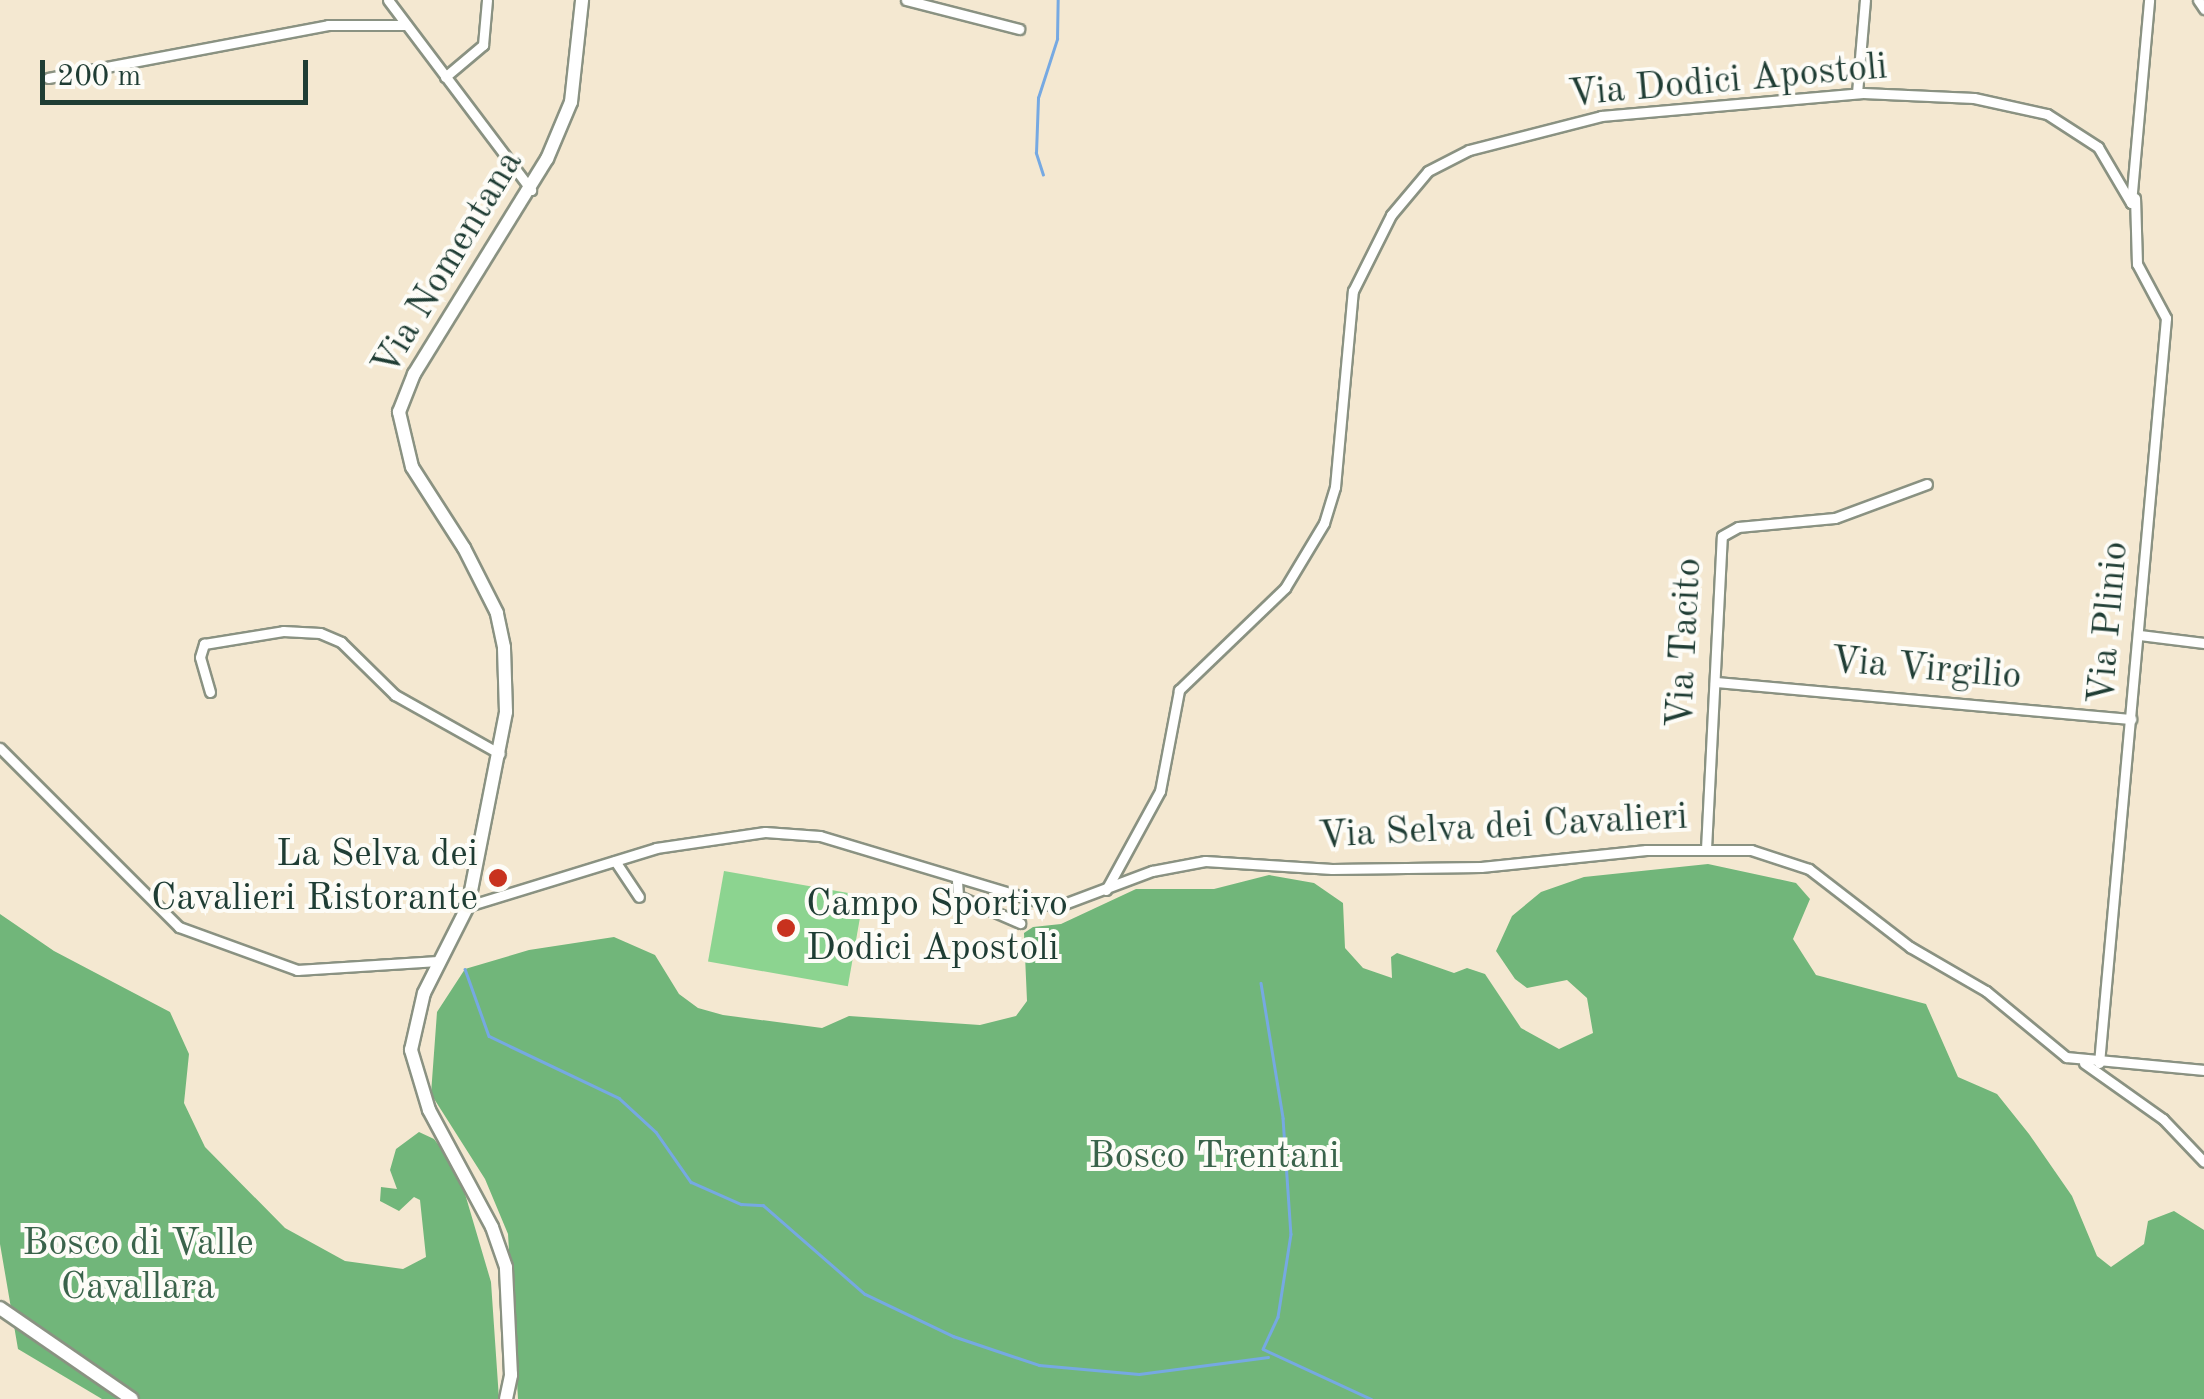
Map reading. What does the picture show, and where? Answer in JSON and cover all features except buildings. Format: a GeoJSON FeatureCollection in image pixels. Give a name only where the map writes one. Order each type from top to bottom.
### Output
{"type":"FeatureCollection","features":[{"type":"Feature","properties":{"kind":"main road","name":"Via Nomentana"},"geometry":{"type":"LineString","coordinates":[[506,1399],[511,1375],[503,1257],[412,1063],[415,1023],[438,961],[468,906],[500,754],[508,678],[502,630],[456,532],[417,478],[399,412],[414,374],[531,190],[568,110],[582,0]]}},
{"type":"Feature","properties":{"kind":"main road"},"geometry":{"type":"LineString","coordinates":[[0,1308],[132,1399]]}},
{"type":"Feature","properties":{"kind":"street"},"geometry":{"type":"LineString","coordinates":[[388,0],[531,190]]}},
{"type":"Feature","properties":{"kind":"street"},"geometry":{"type":"LineString","coordinates":[[445,76],[484,45],[487,0]]}},
{"type":"Feature","properties":{"kind":"street"},"geometry":{"type":"LineString","coordinates":[[906,0],[1019,29]]}},
{"type":"Feature","properties":{"kind":"street"},"geometry":{"type":"LineString","coordinates":[[1857,94],[1865,0]]}},
{"type":"Feature","properties":{"kind":"street"},"geometry":{"type":"LineString","coordinates":[[2135,196],[2149,0]]}},
{"type":"Feature","properties":{"kind":"street"},"geometry":{"type":"LineString","coordinates":[[2198,0],[2204,9]]}},
{"type":"Feature","properties":{"kind":"street"},"geometry":{"type":"LineString","coordinates":[[48,78],[328,25],[406,24]]}},
{"type":"Feature","properties":{"kind":"street","name":"Via Dodici Apostoli"},"geometry":{"type":"LineString","coordinates":[[1104,893],[1160,791],[1179,690],[1285,588],[1324,524],[1335,488],[1353,291],[1391,216],[1420,179],[1464,152],[1587,119],[1857,94],[1974,98],[2048,114],[2092,140],[2128,202],[2135,196]]}},
{"type":"Feature","properties":{"kind":"street","name":"Via Plinio"},"geometry":{"type":"LineString","coordinates":[[2100,1063],[2166,315],[2137,264],[2135,196]]}},
{"type":"Feature","properties":{"kind":"street","name":"Via Tacito"},"geometry":{"type":"LineString","coordinates":[[1706,848],[1724,533],[1830,519],[1927,484]]}},
{"type":"Feature","properties":{"kind":"street"},"geometry":{"type":"LineString","coordinates":[[210,692],[200,653],[204,644],[279,631],[320,633],[341,642],[386,690],[500,754]]}},
{"type":"Feature","properties":{"kind":"street"},"geometry":{"type":"LineString","coordinates":[[2140,635],[2204,642]]}},
{"type":"Feature","properties":{"kind":"street","name":"Via Virgilio"},"geometry":{"type":"LineString","coordinates":[[1715,682],[2131,719]]}},
{"type":"Feature","properties":{"kind":"street"},"geometry":{"type":"LineString","coordinates":[[0,748],[178,927],[297,970],[438,961]]}},
{"type":"Feature","properties":{"kind":"street","name":"Via Selva dei Cavalieri"},"geometry":{"type":"LineString","coordinates":[[468,906],[672,844],[799,833],[1056,907],[1104,893],[1152,871],[1212,860],[1332,870],[1481,867],[1706,848],[1768,852],[1803,866],[1910,946],[1986,991],[2050,1047],[2082,1062],[2204,1070]]}},
{"type":"Feature","properties":{"kind":"street"},"geometry":{"type":"LineString","coordinates":[[614,861],[639,897]]}},
{"type":"Feature","properties":{"kind":"street"},"geometry":{"type":"LineString","coordinates":[[957,881],[958,896],[1020,923]]}},
{"type":"Feature","properties":{"kind":"street"},"geometry":{"type":"LineString","coordinates":[[2082,1062],[2164,1119],[2204,1162]]}},
{"type":"Feature","properties":{"kind":"green space","name":"Bosco Trentani"},"geometry":{"type":"Polygon","coordinates":[[[1708,864],[1796,883],[1810,899],[1793,939],[1816,975],[1926,1004],[1958,1077],[1997,1094],[2072,1196],[2097,1256],[2111,1267],[2144,1244],[2148,1221],[2174,1211],[2204,1230],[2204,1399],[518,1399],[508,1234],[485,1179],[431,1094],[437,1012],[465,969],[529,950],[614,937],[655,955],[679,994],[698,1008],[723,1015],[822,1028],[849,1016],[980,1025],[1016,1016],[1027,1001],[1024,933],[1033,927],[1061,924],[1136,889],[1214,889],[1269,875],[1314,883],[1343,903],[1345,948],[1363,968],[1392,978],[1391,957],[1397,953],[1454,973],[1467,968],[1485,974],[1521,1028],[1559,1049],[1593,1033],[1587,998],[1567,980],[1527,988],[1515,979],[1496,951],[1512,916],[1541,892],[1584,877],[1708,864]]]}},
{"type":"Feature","properties":{"kind":"green space","name":"Campo Sportivo Dodici Apostoli"},"geometry":{"type":"Polygon","coordinates":[[[724,871],[864,896],[848,986],[708,962],[724,871]]]}},
{"type":"Feature","properties":{"kind":"green space","name":"Bosco di Valle Cavallara"},"geometry":{"type":"Polygon","coordinates":[[[0,914],[54,951],[170,1012],[189,1054],[184,1103],[205,1147],[285,1228],[345,1261],[403,1269],[426,1257],[420,1200],[414,1197],[399,1211],[380,1201],[381,1187],[397,1189],[390,1170],[396,1149],[419,1132],[434,1139],[458,1170],[491,1282],[499,1399],[102,1399],[18,1349],[0,1244],[0,914]]]}},
{"type":"Feature","properties":{"kind":"waterway"},"geometry":{"type":"LineString","coordinates":[[1043,175],[1036,153],[1038,98],[1057,39],[1058,0]]}},
{"type":"Feature","properties":{"kind":"waterway"},"geometry":{"type":"LineString","coordinates":[[465,969],[489,1036],[619,1098],[656,1132],[691,1182],[741,1204],[763,1205],[865,1294],[953,1336],[1039,1365],[1139,1374],[1268,1357]]}},
{"type":"Feature","properties":{"kind":"waterway"},"geometry":{"type":"LineString","coordinates":[[1261,983],[1283,1118],[1291,1234],[1278,1317],[1263,1349],[1371,1399]]}},
{"type":"Feature","properties":{"kind":"place","name":"La Selva dei Cavalieri Ristorante"},"geometry":{"type":"Point","coordinates":[498,878]}},
{"type":"Feature","properties":{"kind":"place","name":"Campo Sportivo Dodici Apostoli"},"geometry":{"type":"Point","coordinates":[786,928]}}]}
